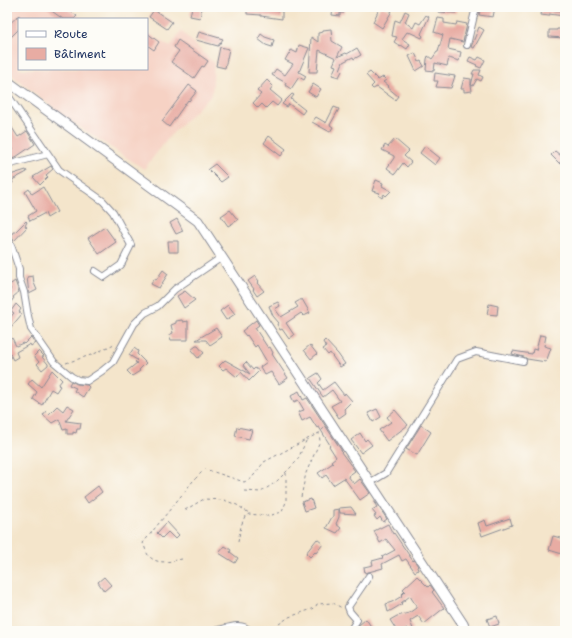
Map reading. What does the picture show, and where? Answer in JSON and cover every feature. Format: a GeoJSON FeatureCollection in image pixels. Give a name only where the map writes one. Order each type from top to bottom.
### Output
{"type":"FeatureCollection","features":[{"type":"Feature","properties":{"kind":"main road"},"geometry":{"type":"LineString","coordinates":[[7,81],[198,221],[371,482],[463,624],[466,631]]}},
{"type":"Feature","properties":{"kind":"street"},"geometry":{"type":"LineString","coordinates":[[467,45],[476,7]]}},
{"type":"Feature","properties":{"kind":"street"},"geometry":{"type":"LineString","coordinates":[[7,94],[59,170],[103,201],[112,212],[131,245],[121,265],[116,269],[104,277],[95,271]]}},
{"type":"Feature","properties":{"kind":"street"},"geometry":{"type":"LineString","coordinates":[[7,165],[48,154]]}},
{"type":"Feature","properties":{"kind":"street"},"geometry":{"type":"LineString","coordinates":[[7,237],[19,270],[19,278],[24,292],[31,329],[57,365],[72,377],[78,380],[87,381],[113,362],[134,324],[145,313],[158,306],[175,289],[222,257]]}},
{"type":"Feature","properties":{"kind":"street"},"geometry":{"type":"LineString","coordinates":[[371,482],[386,473],[457,359],[476,352],[523,361]]}},
{"type":"Feature","properties":{"kind":"street"},"geometry":{"type":"LineString","coordinates":[[350,631],[357,620],[348,608],[369,576]]}},
{"type":"Feature","properties":{"kind":"street"},"geometry":{"type":"LineString","coordinates":[[215,631],[241,626],[247,628],[249,631]]}},
{"type":"Feature","properties":{"kind":"path"},"geometry":{"type":"LineString","coordinates":[[57,365],[94,354],[121,341]]}},
{"type":"Feature","properties":{"kind":"path"},"geometry":{"type":"LineString","coordinates":[[182,559],[166,563],[156,560],[148,555],[143,543],[193,482],[206,469],[244,482],[250,479],[264,462],[319,433],[331,421]]}},
{"type":"Feature","properties":{"kind":"path"},"geometry":{"type":"LineString","coordinates":[[301,497],[306,473],[320,441],[319,433]]}},
{"type":"Feature","properties":{"kind":"path"},"geometry":{"type":"LineString","coordinates":[[244,491],[261,492],[286,472],[297,461],[308,438]]}},
{"type":"Feature","properties":{"kind":"path"},"geometry":{"type":"LineString","coordinates":[[185,510],[204,499],[224,500],[237,505],[250,514],[268,516],[282,512],[286,502],[286,472]]}},
{"type":"Feature","properties":{"kind":"path"},"geometry":{"type":"LineString","coordinates":[[238,542],[241,526],[245,516],[250,514]]}},
{"type":"Feature","properties":{"kind":"path"},"geometry":{"type":"LineString","coordinates":[[269,631],[289,617],[315,608],[317,604],[333,602],[350,612]]}},
{"type":"Feature","properties":{"kind":"shaded area"},"geometry":{"type":"Polygon","coordinates":[[[14,7],[66,7],[82,18],[18,18],[18,70],[148,70],[148,33],[170,47],[181,31],[214,63],[212,94],[170,136],[144,169],[66,118],[7,71],[7,13],[14,7]]]}},
{"type":"Feature","properties":{"kind":"building"},"geometry":{"type":"Polygon","coordinates":[[[46,7],[64,7],[77,16],[75,18],[62,18],[46,7]]]}},
{"type":"Feature","properties":{"kind":"building"},"geometry":{"type":"Polygon","coordinates":[[[192,7],[202,7],[200,18],[190,16],[192,7]]]}},
{"type":"Feature","properties":{"kind":"building"},"geometry":{"type":"Polygon","coordinates":[[[333,7],[344,7],[344,13],[340,13],[340,16],[332,15],[333,7]]]}},
{"type":"Feature","properties":{"kind":"building"},"geometry":{"type":"Polygon","coordinates":[[[380,7],[392,11],[382,28],[373,22],[380,7]]]}},
{"type":"Feature","properties":{"kind":"building"},"geometry":{"type":"Polygon","coordinates":[[[439,7],[456,7],[456,13],[438,12],[439,7]]]}},
{"type":"Feature","properties":{"kind":"building"},"geometry":{"type":"Polygon","coordinates":[[[481,7],[495,7],[493,17],[479,15],[481,7]]]}},
{"type":"Feature","properties":{"kind":"building"},"geometry":{"type":"Polygon","coordinates":[[[247,9],[282,11],[282,19],[247,14],[247,9]]]}},
{"type":"Feature","properties":{"kind":"building"},"geometry":{"type":"Polygon","coordinates":[[[542,9],[564,11],[564,16],[549,14],[549,16],[541,15],[542,9]]]}},
{"type":"Feature","properties":{"kind":"building"},"geometry":{"type":"Polygon","coordinates":[[[154,10],[172,22],[167,29],[149,17],[154,10]]]}},
{"type":"Feature","properties":{"kind":"building"},"geometry":{"type":"Polygon","coordinates":[[[405,11],[409,13],[405,22],[413,28],[416,22],[420,24],[426,15],[429,17],[421,34],[423,36],[422,38],[407,32],[402,39],[410,44],[407,49],[394,42],[397,37],[392,36],[395,20],[400,22],[405,11]]]}},
{"type":"Feature","properties":{"kind":"building"},"geometry":{"type":"Polygon","coordinates":[[[19,15],[18,30],[7,41],[7,26],[19,15]]]}},
{"type":"Feature","properties":{"kind":"building"},"geometry":{"type":"Polygon","coordinates":[[[438,18],[444,19],[444,23],[456,25],[457,22],[467,24],[463,42],[450,39],[448,49],[461,52],[459,61],[449,58],[447,66],[435,63],[434,71],[426,70],[428,56],[432,59],[438,52],[443,35],[434,32],[438,18]]]}},
{"type":"Feature","properties":{"kind":"building"},"geometry":{"type":"Polygon","coordinates":[[[479,27],[484,30],[474,48],[471,47],[479,27]]]}},
{"type":"Feature","properties":{"kind":"building"},"geometry":{"type":"Polygon","coordinates":[[[331,29],[332,41],[342,47],[337,57],[346,53],[347,54],[357,48],[361,55],[343,62],[340,70],[342,71],[339,77],[332,75],[336,66],[333,65],[336,58],[319,50],[317,72],[309,72],[311,37],[318,42],[318,33],[323,32],[323,30],[331,29]]]}},
{"type":"Feature","properties":{"kind":"building"},"geometry":{"type":"Polygon","coordinates":[[[565,29],[565,38],[549,37],[549,30],[565,29]]]}},
{"type":"Feature","properties":{"kind":"building"},"geometry":{"type":"Polygon","coordinates":[[[199,32],[223,39],[218,46],[196,40],[199,32]]]}},
{"type":"Feature","properties":{"kind":"building"},"geometry":{"type":"Polygon","coordinates":[[[148,34],[159,42],[154,50],[148,46],[148,34]]]}},
{"type":"Feature","properties":{"kind":"building"},"geometry":{"type":"Polygon","coordinates":[[[261,34],[274,40],[272,47],[266,45],[258,39],[261,34]]]}},
{"type":"Feature","properties":{"kind":"building"},"geometry":{"type":"Polygon","coordinates":[[[178,40],[208,61],[204,67],[202,66],[194,78],[171,62],[179,51],[174,47],[178,40]]]}},
{"type":"Feature","properties":{"kind":"building"},"geometry":{"type":"Polygon","coordinates":[[[299,45],[309,48],[299,72],[306,76],[304,80],[299,77],[291,89],[285,85],[286,83],[272,75],[276,69],[285,75],[293,64],[285,60],[289,53],[290,54],[291,50],[297,53],[299,45]]]}},
{"type":"Feature","properties":{"kind":"building"},"geometry":{"type":"Polygon","coordinates":[[[220,47],[229,49],[225,68],[216,66],[220,47]]]}},
{"type":"Feature","properties":{"kind":"building"},"geometry":{"type":"Polygon","coordinates":[[[415,53],[419,62],[421,61],[424,66],[416,71],[409,56],[415,53]]]}},
{"type":"Feature","properties":{"kind":"building"},"geometry":{"type":"Polygon","coordinates":[[[470,57],[477,60],[479,57],[485,60],[481,68],[468,61],[470,57]]]}},
{"type":"Feature","properties":{"kind":"building"},"geometry":{"type":"Polygon","coordinates":[[[474,70],[481,70],[479,75],[483,77],[481,81],[477,79],[473,86],[471,85],[474,70]]]}},
{"type":"Feature","properties":{"kind":"building"},"geometry":{"type":"Polygon","coordinates":[[[370,72],[378,80],[383,77],[386,80],[383,82],[398,96],[395,100],[377,87],[373,89],[371,87],[374,84],[366,75],[370,72]]]}},
{"type":"Feature","properties":{"kind":"building"},"geometry":{"type":"Polygon","coordinates":[[[435,73],[455,76],[451,88],[436,87],[438,81],[434,81],[435,73]]]}},
{"type":"Feature","properties":{"kind":"building"},"geometry":{"type":"Polygon","coordinates":[[[464,78],[471,79],[472,91],[464,92],[464,89],[461,89],[464,78]]]}},
{"type":"Feature","properties":{"kind":"building"},"geometry":{"type":"Polygon","coordinates":[[[267,80],[273,86],[270,90],[282,100],[277,106],[272,102],[266,108],[262,104],[258,108],[253,103],[261,94],[257,91],[267,80]]]}},
{"type":"Feature","properties":{"kind":"building"},"geometry":{"type":"Polygon","coordinates":[[[313,84],[321,89],[316,97],[308,92],[313,84]]]}},
{"type":"Feature","properties":{"kind":"building"},"geometry":{"type":"Polygon","coordinates":[[[189,85],[197,91],[189,101],[188,100],[169,127],[162,121],[189,85]]]}},
{"type":"Feature","properties":{"kind":"building"},"geometry":{"type":"Polygon","coordinates":[[[292,94],[294,95],[291,99],[305,110],[302,114],[289,104],[287,107],[282,104],[292,94]]]}},
{"type":"Feature","properties":{"kind":"building"},"geometry":{"type":"Polygon","coordinates":[[[334,107],[339,109],[330,125],[333,127],[330,132],[312,122],[316,117],[326,123],[334,107]]]}},
{"type":"Feature","properties":{"kind":"building"},"geometry":{"type":"Polygon","coordinates":[[[7,120],[18,137],[27,131],[35,144],[13,159],[9,152],[13,149],[9,143],[11,141],[7,135],[7,120]]]}},
{"type":"Feature","properties":{"kind":"building"},"geometry":{"type":"Polygon","coordinates":[[[269,136],[286,149],[281,156],[264,143],[269,136]]]}},
{"type":"Feature","properties":{"kind":"building"},"geometry":{"type":"Polygon","coordinates":[[[395,139],[409,151],[404,156],[411,162],[407,167],[403,163],[395,174],[387,168],[394,156],[382,150],[385,145],[388,147],[395,139]]]}},
{"type":"Feature","properties":{"kind":"building"},"geometry":{"type":"Polygon","coordinates":[[[425,146],[440,158],[435,165],[420,153],[425,146]]]}},
{"type":"Feature","properties":{"kind":"building"},"geometry":{"type":"Polygon","coordinates":[[[555,151],[565,159],[565,166],[560,162],[560,164],[551,155],[555,151]]]}},
{"type":"Feature","properties":{"kind":"building"},"geometry":{"type":"Polygon","coordinates":[[[215,164],[228,177],[221,182],[208,169],[215,164]]]}},
{"type":"Feature","properties":{"kind":"building"},"geometry":{"type":"Polygon","coordinates":[[[51,166],[53,169],[46,175],[48,177],[40,185],[33,177],[51,166]]]}},
{"type":"Feature","properties":{"kind":"building"},"geometry":{"type":"Polygon","coordinates":[[[26,170],[27,172],[12,180],[13,183],[7,184],[7,176],[26,170]]]}},
{"type":"Feature","properties":{"kind":"building"},"geometry":{"type":"Polygon","coordinates":[[[376,180],[383,183],[382,186],[391,191],[386,196],[384,194],[382,198],[378,195],[380,193],[372,191],[376,180]]]}},
{"type":"Feature","properties":{"kind":"building"},"geometry":{"type":"Polygon","coordinates":[[[43,187],[57,212],[47,218],[45,213],[30,221],[28,216],[36,211],[25,192],[29,189],[32,194],[43,187]]]}},
{"type":"Feature","properties":{"kind":"building"},"geometry":{"type":"Polygon","coordinates":[[[230,210],[238,220],[228,226],[221,216],[230,210]]]}},
{"type":"Feature","properties":{"kind":"building"},"geometry":{"type":"Polygon","coordinates":[[[177,219],[183,231],[176,234],[170,223],[177,219]]]}},
{"type":"Feature","properties":{"kind":"building"},"geometry":{"type":"Polygon","coordinates":[[[26,221],[25,226],[27,227],[14,241],[11,236],[13,232],[15,232],[26,221]]]}},
{"type":"Feature","properties":{"kind":"building"},"geometry":{"type":"Polygon","coordinates":[[[105,227],[116,242],[99,254],[88,238],[105,227]]]}},
{"type":"Feature","properties":{"kind":"building"},"geometry":{"type":"Polygon","coordinates":[[[168,241],[178,241],[178,252],[169,252],[168,241]]]}},
{"type":"Feature","properties":{"kind":"building"},"geometry":{"type":"Polygon","coordinates":[[[163,270],[168,274],[159,288],[151,284],[154,279],[156,280],[163,270]]]}},
{"type":"Feature","properties":{"kind":"building"},"geometry":{"type":"Polygon","coordinates":[[[33,276],[37,290],[29,294],[27,277],[33,276]]]}},
{"type":"Feature","properties":{"kind":"building"},"geometry":{"type":"Polygon","coordinates":[[[255,276],[259,281],[257,283],[264,291],[257,296],[248,281],[255,276]]]}},
{"type":"Feature","properties":{"kind":"building"},"geometry":{"type":"Polygon","coordinates":[[[15,281],[19,292],[13,297],[14,298],[10,303],[7,301],[7,293],[11,289],[8,286],[15,281]]]}},
{"type":"Feature","properties":{"kind":"building"},"geometry":{"type":"Polygon","coordinates":[[[185,291],[195,300],[184,308],[177,296],[185,291]]]}},
{"type":"Feature","properties":{"kind":"building"},"geometry":{"type":"Polygon","coordinates":[[[302,299],[310,313],[304,316],[301,313],[286,323],[294,335],[289,339],[282,329],[280,330],[277,324],[279,323],[273,316],[269,306],[278,302],[280,306],[275,309],[281,317],[298,307],[295,303],[302,299]]]}},
{"type":"Feature","properties":{"kind":"building"},"geometry":{"type":"Polygon","coordinates":[[[16,304],[21,309],[19,312],[22,314],[11,327],[7,321],[14,313],[11,311],[16,304]]]}},
{"type":"Feature","properties":{"kind":"building"},"geometry":{"type":"Polygon","coordinates":[[[489,304],[498,306],[497,315],[487,314],[489,304]]]}},
{"type":"Feature","properties":{"kind":"building"},"geometry":{"type":"Polygon","coordinates":[[[228,305],[235,314],[226,320],[220,311],[228,305]]]}},
{"type":"Feature","properties":{"kind":"building"},"geometry":{"type":"Polygon","coordinates":[[[182,320],[183,322],[188,321],[188,340],[171,340],[169,335],[173,333],[171,325],[176,323],[176,321],[182,320]]]}},
{"type":"Feature","properties":{"kind":"building"},"geometry":{"type":"Polygon","coordinates":[[[256,320],[259,325],[255,328],[268,348],[270,347],[273,353],[272,354],[288,378],[279,384],[271,372],[265,375],[260,367],[267,362],[257,345],[255,347],[247,335],[246,336],[242,331],[256,320]]]}},
{"type":"Feature","properties":{"kind":"building"},"geometry":{"type":"Polygon","coordinates":[[[216,328],[222,337],[210,345],[206,340],[196,340],[216,328]]]}},
{"type":"Feature","properties":{"kind":"building"},"geometry":{"type":"Polygon","coordinates":[[[540,335],[546,336],[544,346],[551,348],[546,362],[527,359],[512,354],[513,351],[532,354],[533,349],[536,350],[540,335]]]}},
{"type":"Feature","properties":{"kind":"building"},"geometry":{"type":"Polygon","coordinates":[[[31,337],[35,343],[31,346],[30,344],[16,352],[18,357],[13,360],[7,348],[7,341],[12,338],[16,346],[23,343],[24,344],[31,337]]]}},
{"type":"Feature","properties":{"kind":"building"},"geometry":{"type":"Polygon","coordinates":[[[325,340],[345,364],[340,367],[330,353],[328,355],[323,349],[326,347],[323,342],[325,340]]]}},
{"type":"Feature","properties":{"kind":"building"},"geometry":{"type":"Polygon","coordinates":[[[310,345],[317,354],[311,359],[304,350],[310,345]]]}},
{"type":"Feature","properties":{"kind":"building"},"geometry":{"type":"Polygon","coordinates":[[[198,346],[204,353],[198,358],[191,350],[198,346]]]}},
{"type":"Feature","properties":{"kind":"building"},"geometry":{"type":"Polygon","coordinates":[[[134,348],[138,351],[137,354],[146,363],[139,370],[140,371],[132,376],[127,371],[137,363],[135,362],[137,360],[129,355],[134,348]]]}},
{"type":"Feature","properties":{"kind":"building"},"geometry":{"type":"Polygon","coordinates":[[[39,351],[44,356],[42,357],[48,364],[42,370],[37,364],[39,362],[34,356],[39,351]]]}},
{"type":"Feature","properties":{"kind":"building"},"geometry":{"type":"Polygon","coordinates":[[[225,360],[250,374],[243,365],[246,362],[253,370],[255,368],[259,371],[249,381],[241,372],[237,377],[226,368],[223,370],[219,366],[225,360]]]}},
{"type":"Feature","properties":{"kind":"building"},"geometry":{"type":"Polygon","coordinates":[[[52,370],[62,380],[58,385],[60,386],[56,392],[51,389],[42,405],[33,399],[37,392],[28,384],[32,379],[41,387],[52,370]]]}},
{"type":"Feature","properties":{"kind":"building"},"geometry":{"type":"Polygon","coordinates":[[[318,373],[322,379],[318,383],[323,390],[334,382],[344,395],[345,393],[352,401],[344,409],[346,413],[339,418],[331,406],[340,401],[332,390],[323,397],[310,378],[318,373]]]}},
{"type":"Feature","properties":{"kind":"building"},"geometry":{"type":"Polygon","coordinates":[[[71,381],[77,384],[87,385],[89,387],[83,397],[74,391],[76,388],[69,385],[71,381]]]}},
{"type":"Feature","properties":{"kind":"building"},"geometry":{"type":"Polygon","coordinates":[[[299,391],[303,400],[307,398],[342,451],[341,452],[355,471],[348,476],[354,484],[360,479],[370,493],[360,500],[344,478],[333,485],[326,475],[322,478],[318,473],[333,463],[331,461],[336,457],[319,427],[317,428],[310,417],[302,421],[298,412],[304,410],[298,400],[294,402],[291,396],[299,391]]]}},
{"type":"Feature","properties":{"kind":"building"},"geometry":{"type":"Polygon","coordinates":[[[67,405],[74,409],[66,421],[81,423],[80,429],[77,429],[76,433],[73,432],[73,434],[67,434],[67,429],[63,430],[59,419],[52,423],[43,415],[46,411],[49,414],[57,406],[63,411],[67,405]]]}},
{"type":"Feature","properties":{"kind":"building"},"geometry":{"type":"Polygon","coordinates":[[[377,409],[381,417],[373,422],[368,413],[377,409]]]}},
{"type":"Feature","properties":{"kind":"building"},"geometry":{"type":"Polygon","coordinates":[[[395,410],[408,425],[387,441],[379,430],[391,422],[387,417],[395,410]]]}},
{"type":"Feature","properties":{"kind":"building"},"geometry":{"type":"Polygon","coordinates":[[[421,425],[431,432],[417,455],[406,449],[421,425]]]}},
{"type":"Feature","properties":{"kind":"building"},"geometry":{"type":"Polygon","coordinates":[[[237,427],[252,430],[249,439],[235,436],[237,427]]]}},
{"type":"Feature","properties":{"kind":"building"},"geometry":{"type":"Polygon","coordinates":[[[360,433],[365,441],[367,439],[372,445],[361,453],[351,440],[360,433]]]}},
{"type":"Feature","properties":{"kind":"building"},"geometry":{"type":"Polygon","coordinates":[[[98,486],[102,492],[88,503],[84,497],[98,486]]]}},
{"type":"Feature","properties":{"kind":"building"},"geometry":{"type":"Polygon","coordinates":[[[311,499],[314,508],[305,511],[302,502],[311,499]]]}},
{"type":"Feature","properties":{"kind":"building"},"geometry":{"type":"Polygon","coordinates":[[[374,500],[387,519],[383,522],[380,517],[377,520],[374,516],[376,515],[372,510],[377,507],[373,501],[374,500]]]}},
{"type":"Feature","properties":{"kind":"building"},"geometry":{"type":"Polygon","coordinates":[[[351,507],[356,514],[340,513],[339,508],[351,507]]]}},
{"type":"Feature","properties":{"kind":"building"},"geometry":{"type":"Polygon","coordinates":[[[339,509],[339,517],[336,524],[341,528],[337,533],[326,528],[333,517],[333,510],[339,509]]]}},
{"type":"Feature","properties":{"kind":"building"},"geometry":{"type":"Polygon","coordinates":[[[510,518],[512,525],[482,536],[478,523],[485,520],[487,526],[510,518]]]}},
{"type":"Feature","properties":{"kind":"building"},"geometry":{"type":"Polygon","coordinates":[[[167,522],[179,535],[175,539],[168,532],[162,538],[157,533],[167,522]]]}},
{"type":"Feature","properties":{"kind":"building"},"geometry":{"type":"Polygon","coordinates":[[[388,524],[393,534],[394,533],[418,566],[418,570],[415,572],[406,559],[402,561],[399,555],[382,564],[383,568],[365,573],[364,567],[373,565],[372,561],[383,558],[382,557],[395,550],[386,539],[380,543],[374,531],[388,524]]]}},
{"type":"Feature","properties":{"kind":"building"},"geometry":{"type":"Polygon","coordinates":[[[553,536],[565,539],[562,554],[549,550],[553,536]]]}},
{"type":"Feature","properties":{"kind":"building"},"geometry":{"type":"Polygon","coordinates":[[[317,539],[323,544],[316,553],[315,552],[310,557],[306,553],[317,539]]]}},
{"type":"Feature","properties":{"kind":"building"},"geometry":{"type":"Polygon","coordinates":[[[225,546],[238,558],[235,563],[219,553],[225,546]]]}},
{"type":"Feature","properties":{"kind":"building"},"geometry":{"type":"Polygon","coordinates":[[[417,576],[428,587],[430,585],[434,590],[432,592],[444,608],[424,624],[418,616],[410,621],[413,629],[408,631],[407,628],[402,631],[397,631],[390,620],[397,616],[409,613],[416,608],[416,604],[410,596],[401,603],[402,604],[388,612],[386,604],[402,596],[401,595],[405,591],[403,589],[417,576]]]}},
{"type":"Feature","properties":{"kind":"building"},"geometry":{"type":"Polygon","coordinates":[[[104,577],[111,585],[104,591],[98,582],[104,577]]]}},
{"type":"Feature","properties":{"kind":"building"},"geometry":{"type":"Polygon","coordinates":[[[497,616],[499,624],[490,627],[487,619],[497,616]]]}},
{"type":"Feature","properties":{"kind":"building"},"geometry":{"type":"Polygon","coordinates":[[[366,619],[374,631],[362,631],[358,626],[366,619]]]}}]}
